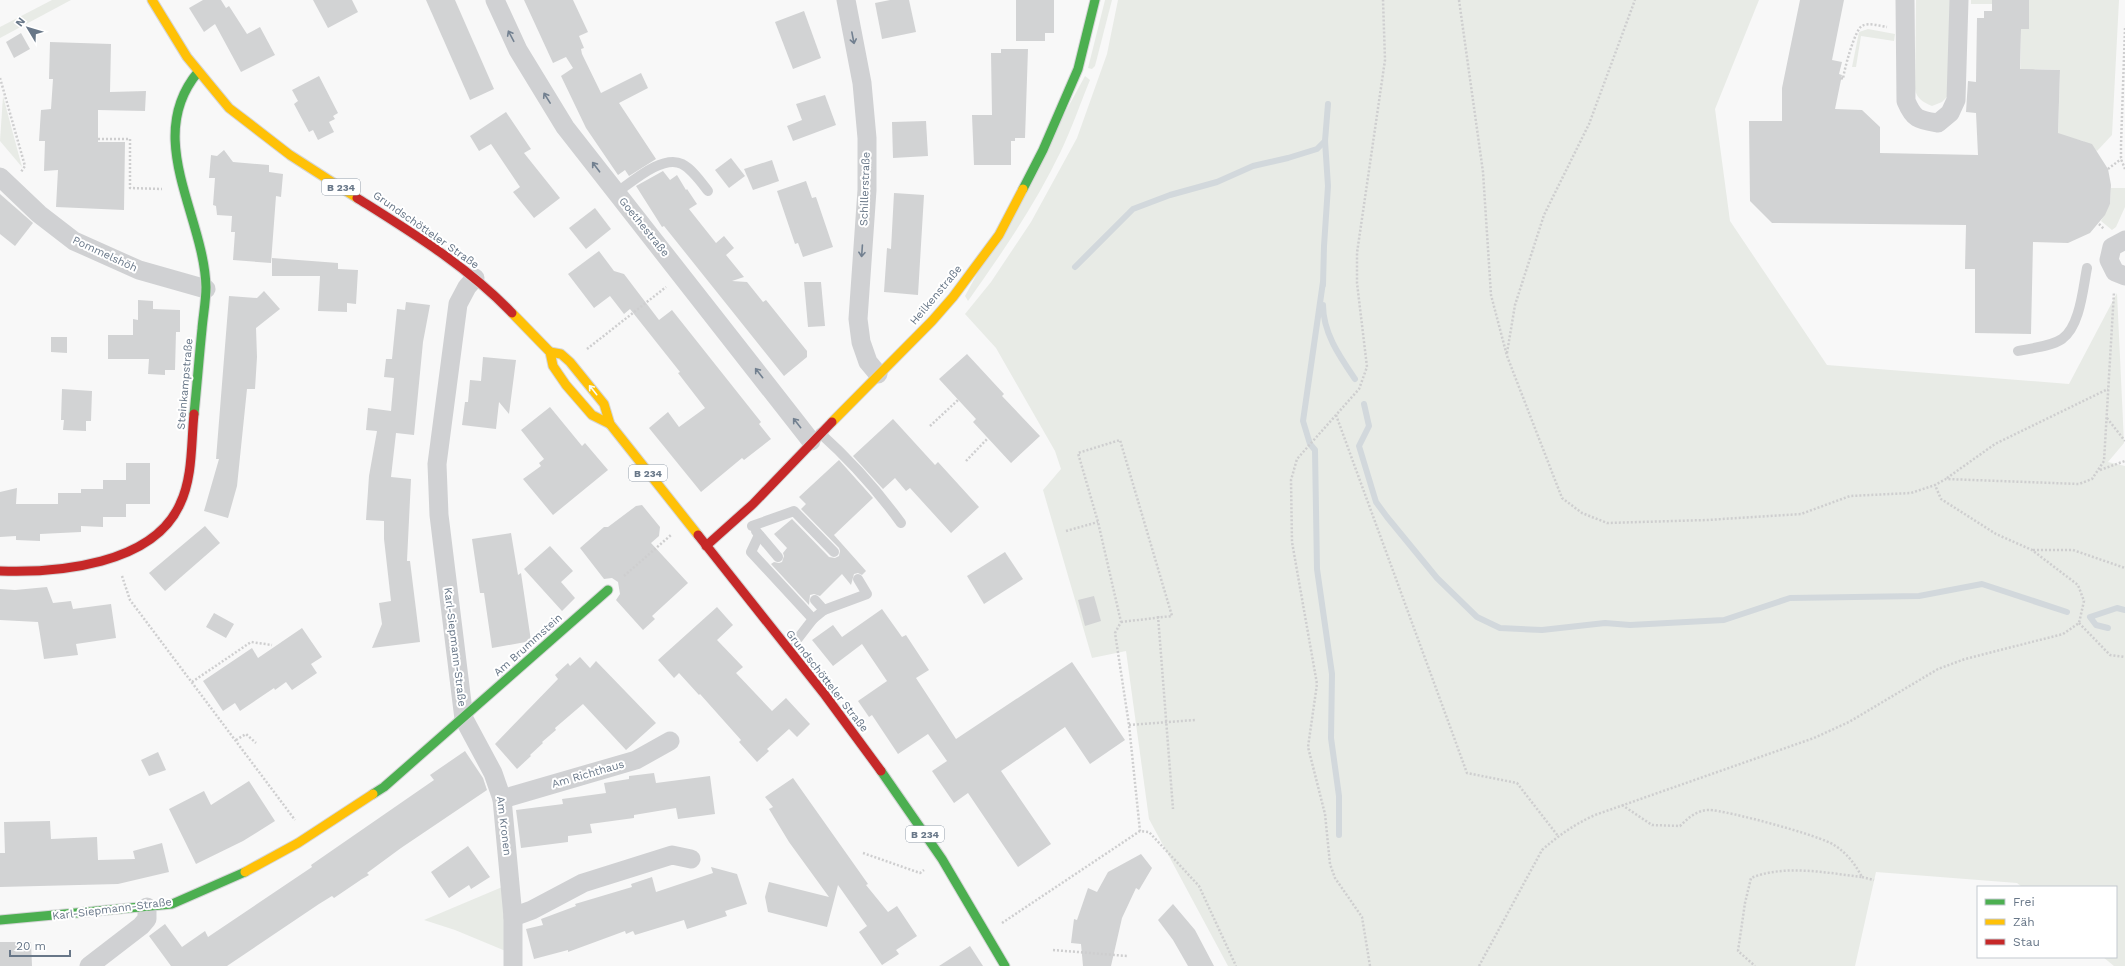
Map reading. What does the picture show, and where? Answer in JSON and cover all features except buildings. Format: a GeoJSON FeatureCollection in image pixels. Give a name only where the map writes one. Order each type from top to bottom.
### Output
{"type":"FeatureCollection","features":[{"type":"Feature","properties":{"kind":"street","name":"Grundschötteler Straße"},"geometry":{"type":"LineString","coordinates":[[152,0],[175,39],[198,72],[230,108],[261,134],[290,155],[409,230],[492,292],[550,352],[553,366],[566,385],[592,415],[610,424]]}},
{"type":"Feature","properties":{"kind":"street","name":"Goethestraße"},"geometry":{"type":"LineString","coordinates":[[495,0],[507,28],[529,70],[566,127],[616,193],[816,437]]}},
{"type":"Feature","properties":{"kind":"street","name":"Schillerstraße"},"geometry":{"type":"LineString","coordinates":[[846,0],[862,83],[867,138],[867,190],[858,319],[861,342],[868,362],[878,374]]}},
{"type":"Feature","properties":{"kind":"street","name":"Heilkenstraße"},"geometry":{"type":"LineString","coordinates":[[706,546],[742,514],[940,312],[999,235],[1043,150],[1078,69],[1096,0]]}},
{"type":"Feature","properties":{"kind":"street"},"geometry":{"type":"LineString","coordinates":[[1905,0],[1906,101],[1912,115],[1922,120],[1938,123],[1950,113],[1956,100],[1959,0]]}},
{"type":"Feature","properties":{"kind":"street","name":"Steinkampstraße"},"geometry":{"type":"LineString","coordinates":[[0,571],[13,572],[74,567],[116,558],[134,550],[164,527],[176,513],[184,495],[188,478],[206,289],[204,265],[198,236],[182,188],[176,142],[180,101],[191,78],[198,72]]}},
{"type":"Feature","properties":{"kind":"street","name":"Pommelshöh"},"geometry":{"type":"LineString","coordinates":[[0,177],[39,214],[74,241],[140,270],[206,289]]}},
{"type":"Feature","properties":{"kind":"street"},"geometry":{"type":"LineString","coordinates":[[2122,276],[2110,266],[2109,253],[2117,243],[2125,240]]}},
{"type":"Feature","properties":{"kind":"street","name":"Karl-Siepmann-Straße"},"geometry":{"type":"LineString","coordinates":[[0,920],[172,904],[239,875],[307,836],[384,787],[464,719],[440,530],[437,464],[458,304],[467,287],[475,278]]}},
{"type":"Feature","properties":{"kind":"street","name":"Grundschötteler Straße"},"geometry":{"type":"LineString","coordinates":[[550,352],[561,354],[570,362],[604,404],[610,424],[789,650],[884,775],[942,859],[987,933],[1005,966]]}},
{"type":"Feature","properties":{"kind":"street","name":"Am Brummstein"},"geometry":{"type":"LineString","coordinates":[[464,719],[608,590]]}},
{"type":"Feature","properties":{"kind":"street","name":"Am Kronen"},"geometry":{"type":"LineString","coordinates":[[464,719],[493,773],[502,799],[514,917],[513,966]]}},
{"type":"Feature","properties":{"kind":"street","name":"Am Richthaus"},"geometry":{"type":"LineString","coordinates":[[502,799],[636,760],[670,741]]}},
{"type":"Feature","properties":{"kind":"street"},"geometry":{"type":"LineString","coordinates":[[514,917],[532,910],[583,883],[672,855],[691,859]]}},
{"type":"Feature","properties":{"kind":"street"},"geometry":{"type":"LineString","coordinates":[[89,966],[142,926],[147,919],[147,907]]}},
{"type":"Feature","properties":{"kind":"lane"},"geometry":{"type":"LineString","coordinates":[[616,193],[650,170],[669,161],[682,164],[708,191]]}},
{"type":"Feature","properties":{"kind":"lane"},"geometry":{"type":"LineString","coordinates":[[2018,350],[2061,340],[2071,332],[2076,320],[2087,268]]}},
{"type":"Feature","properties":{"kind":"lane"},"geometry":{"type":"LineString","coordinates":[[816,437],[847,458],[879,493],[901,523]]}},
{"type":"Feature","properties":{"kind":"lane"},"geometry":{"type":"LineString","coordinates":[[752,526],[794,511],[834,552]]}},
{"type":"Feature","properties":{"kind":"lane"},"geometry":{"type":"LineString","coordinates":[[742,514],[778,557]]}},
{"type":"Feature","properties":{"kind":"lane"},"geometry":{"type":"LineString","coordinates":[[759,535],[751,552],[813,619]]}},
{"type":"Feature","properties":{"kind":"lane"},"geometry":{"type":"LineString","coordinates":[[789,650],[813,619],[824,610],[867,594],[858,579]]}},
{"type":"Feature","properties":{"kind":"lane"},"geometry":{"type":"LineString","coordinates":[[815,600],[824,610]]}},
{"type":"Feature","properties":{"kind":"path"},"geometry":{"type":"LineString","coordinates":[[1370,966],[1362,916],[1335,878],[1330,864],[1325,814],[1308,746],[1317,684],[1292,542],[1291,480],[1297,459],[1359,389],[1367,367],[1357,283],[1357,253],[1385,60],[1383,0]]}},
{"type":"Feature","properties":{"kind":"path"},"geometry":{"type":"LineString","coordinates":[[1459,0],[1483,172],[1491,295],[1507,356],[1562,498],[1582,513],[1607,523],[1706,520],[1801,514],[1850,496],[1911,493],[1935,485],[1946,479],[1995,444],[2108,388]]}},
{"type":"Feature","properties":{"kind":"path"},"geometry":{"type":"LineString","coordinates":[[1507,356],[1515,305],[1544,215],[1588,124],[1635,0]]}},
{"type":"Feature","properties":{"kind":"path"},"geometry":{"type":"LineString","coordinates":[[1841,78],[1843,79],[1846,61],[1850,58],[1855,35],[1859,27],[1865,24],[1905,30]]}},
{"type":"Feature","properties":{"kind":"path"},"geometry":{"type":"LineString","coordinates":[[2125,28],[2121,145],[2121,159],[2125,169]]}},
{"type":"Feature","properties":{"kind":"path"},"geometry":{"type":"LineString","coordinates":[[0,78],[20,146],[25,166],[24,169]]}},
{"type":"Feature","properties":{"kind":"path"},"geometry":{"type":"LineString","coordinates":[[98,139],[130,139],[130,188],[155,189]]}},
{"type":"Feature","properties":{"kind":"path"},"geometry":{"type":"LineString","coordinates":[[2108,168],[2121,159]]}},
{"type":"Feature","properties":{"kind":"path"},"geometry":{"type":"LineString","coordinates":[[570,362],[682,274]]}},
{"type":"Feature","properties":{"kind":"path"},"geometry":{"type":"LineString","coordinates":[[1946,479],[2079,484],[2092,479],[2100,470],[2104,461],[2114,286],[2122,276]]}},
{"type":"Feature","properties":{"kind":"path"},"geometry":{"type":"LineString","coordinates":[[930,426],[958,400]]}},
{"type":"Feature","properties":{"kind":"path"},"geometry":{"type":"LineString","coordinates":[[1336,415],[1467,773],[1517,783],[1558,836]]}},
{"type":"Feature","properties":{"kind":"path"},"geometry":{"type":"LineString","coordinates":[[2107,418],[2125,441]]}},
{"type":"Feature","properties":{"kind":"path"},"geometry":{"type":"LineString","coordinates":[[966,461],[988,438]]}},
{"type":"Feature","properties":{"kind":"path"},"geometry":{"type":"LineString","coordinates":[[1121,622],[1158,616],[1172,616],[1120,440],[1078,452],[1098,522],[1121,622],[1115,633],[1130,725],[1140,831]]}},
{"type":"Feature","properties":{"kind":"path"},"geometry":{"type":"LineString","coordinates":[[2100,470],[2125,461]]}},
{"type":"Feature","properties":{"kind":"path"},"geometry":{"type":"LineString","coordinates":[[1479,966],[1542,850],[1558,836],[1595,815],[1814,738],[1849,722],[1938,669],[1965,659],[2063,634],[2079,624],[2084,601],[2078,585],[2032,550],[1996,534],[1940,499],[1935,485]]}},
{"type":"Feature","properties":{"kind":"path"},"geometry":{"type":"LineString","coordinates":[[608,590],[686,521]]}},
{"type":"Feature","properties":{"kind":"path"},"geometry":{"type":"LineString","coordinates":[[1066,531],[1098,522]]}},
{"type":"Feature","properties":{"kind":"path"},"geometry":{"type":"LineString","coordinates":[[2032,550],[2073,550],[2125,568]]}},
{"type":"Feature","properties":{"kind":"path"},"geometry":{"type":"LineString","coordinates":[[116,558],[130,600],[307,836]]}},
{"type":"Feature","properties":{"kind":"path"},"geometry":{"type":"LineString","coordinates":[[1158,616],[1173,809]]}},
{"type":"Feature","properties":{"kind":"path"},"geometry":{"type":"LineString","coordinates":[[2079,624],[2110,655],[2125,657]]}},
{"type":"Feature","properties":{"kind":"path"},"geometry":{"type":"LineString","coordinates":[[192,682],[251,642],[272,645]]}},
{"type":"Feature","properties":{"kind":"path"},"geometry":{"type":"LineString","coordinates":[[1130,725],[1194,720]]}},
{"type":"Feature","properties":{"kind":"path"},"geometry":{"type":"LineString","coordinates":[[236,740],[246,734],[256,744]]}},
{"type":"Feature","properties":{"kind":"path"},"geometry":{"type":"LineString","coordinates":[[1622,805],[1652,825],[1680,826],[1692,814],[1708,810],[1812,836],[1834,844],[1855,863],[1862,877]]}},
{"type":"Feature","properties":{"kind":"path"},"geometry":{"type":"LineString","coordinates":[[987,933],[1140,831],[1149,832],[1199,886],[1236,966]]}},
{"type":"Feature","properties":{"kind":"path"},"geometry":{"type":"LineString","coordinates":[[863,853],[920,873],[942,859]]}},
{"type":"Feature","properties":{"kind":"path"},"geometry":{"type":"LineString","coordinates":[[1755,966],[1738,951],[1745,903],[1751,878],[1764,873],[1812,871],[1862,877],[1874,880]]}},
{"type":"Feature","properties":{"kind":"path"},"geometry":{"type":"LineString","coordinates":[[1053,950],[1127,956]]}},
{"type":"Feature","properties":{"kind":"shaded area"},"geometry":{"type":"Polygon","coordinates":[[[52,0],[71,0],[0,38],[0,27],[52,0]]]}},
{"type":"Feature","properties":{"kind":"shaded area"},"geometry":{"type":"Polygon","coordinates":[[[1105,0],[1112,0],[1095,66],[1092,69],[1088,68],[1105,0]]]}},
{"type":"Feature","properties":{"kind":"shaded area"},"geometry":{"type":"Polygon","coordinates":[[[1118,0],[1759,0],[1715,109],[1730,221],[1827,365],[2069,384],[2117,293],[2124,443],[2108,462],[2125,466],[2125,966],[2114,966],[2104,958],[2117,958],[2117,886],[2021,886],[2017,883],[1876,872],[1855,966],[1228,966],[1149,819],[1126,651],[1092,658],[1043,490],[1061,469],[1055,451],[996,348],[965,314],[991,282],[1031,222],[1077,138],[1107,54],[1118,0]]]}},
{"type":"Feature","properties":{"kind":"shaded area"},"geometry":{"type":"Polygon","coordinates":[[[1916,0],[1952,0],[1947,97],[1942,102],[1932,106],[1921,100],[1915,89],[1916,0]]]}},
{"type":"Feature","properties":{"kind":"shaded area"},"geometry":{"type":"Polygon","coordinates":[[[1971,0],[1992,0],[1992,4],[1971,4],[1971,0]]]}},
{"type":"Feature","properties":{"kind":"shaded area"},"geometry":{"type":"Polygon","coordinates":[[[2026,0],[2119,0],[2112,135],[2097,151],[2083,141],[2058,135],[2060,70],[2035,69],[2020,83],[2021,29],[2029,29],[2026,0]]]}},
{"type":"Feature","properties":{"kind":"shaded area"},"geometry":{"type":"Polygon","coordinates":[[[1868,29],[1895,34],[1894,41],[1861,36],[1856,67],[1852,67],[1859,32],[1868,29]]]}},
{"type":"Feature","properties":{"kind":"shaded area"},"geometry":{"type":"Polygon","coordinates":[[[1085,76],[1090,80],[1069,134],[1051,171],[1018,228],[968,301],[965,296],[1085,76]]]}},
{"type":"Feature","properties":{"kind":"shaded area"},"geometry":{"type":"Polygon","coordinates":[[[3,96],[22,167],[0,141],[3,96]]]}},
{"type":"Feature","properties":{"kind":"shaded area"},"geometry":{"type":"Polygon","coordinates":[[[2111,188],[2125,188],[2125,207],[2116,227],[2112,230],[2101,221],[2110,204],[2111,188]]]}},
{"type":"Feature","properties":{"kind":"shaded area"},"geometry":{"type":"Polygon","coordinates":[[[507,885],[508,952],[455,930],[424,920],[507,885]]]}},
{"type":"Feature","properties":{"kind":"waterway"},"geometry":{"type":"LineString","coordinates":[[1323,285],[1328,186],[1325,141],[1328,104]]}},
{"type":"Feature","properties":{"kind":"waterway"},"geometry":{"type":"LineString","coordinates":[[1075,267],[1133,209],[1170,195],[1217,182],[1253,166],[1288,158],[1317,149],[1325,141]]}},
{"type":"Feature","properties":{"kind":"waterway"},"geometry":{"type":"LineString","coordinates":[[1323,282],[1303,421],[1310,444],[1315,450],[1317,569],[1332,674],[1331,738],[1339,796],[1339,835]]}},
{"type":"Feature","properties":{"kind":"waterway"},"geometry":{"type":"LineString","coordinates":[[1323,305],[1329,335],[1338,353],[1355,379]]}},
{"type":"Feature","properties":{"kind":"waterway"},"geometry":{"type":"LineString","coordinates":[[1364,404],[1369,426],[1359,446],[1376,502],[1437,578],[1477,617],[1500,628],[1542,630],[1605,623],[1630,625],[1724,620],[1790,598],[1919,596],[1982,584],[2067,612]]}},
{"type":"Feature","properties":{"kind":"waterway"},"geometry":{"type":"LineString","coordinates":[[2108,628],[2096,625],[2090,617],[2117,608],[2125,610]]}},
{"type":"Feature","properties":{"kind":"traffic: fast"},"geometry":{"type":"LineString","coordinates":[[1023,189],[1043,150],[1078,69],[1095,0]]}},
{"type":"Feature","properties":{"kind":"traffic: fast"},"geometry":{"type":"LineString","coordinates":[[194,414],[206,287],[203,260],[181,177],[176,150],[176,123],[182,97],[198,72]]}},
{"type":"Feature","properties":{"kind":"traffic: fast"},"geometry":{"type":"LineString","coordinates":[[373,794],[384,787],[608,590]]}},
{"type":"Feature","properties":{"kind":"traffic: fast"},"geometry":{"type":"LineString","coordinates":[[881,771],[942,859],[1005,966]]}},
{"type":"Feature","properties":{"kind":"traffic: fast"},"geometry":{"type":"LineString","coordinates":[[0,920],[172,904],[245,872]]}},
{"type":"Feature","properties":{"kind":"traffic: slow"},"geometry":{"type":"LineString","coordinates":[[152,0],[187,57],[229,108],[290,155],[357,198]]}},
{"type":"Feature","properties":{"kind":"traffic: slow"},"geometry":{"type":"LineString","coordinates":[[832,422],[932,321],[953,297],[999,235],[1023,189]]}},
{"type":"Feature","properties":{"kind":"traffic: slow"},"geometry":{"type":"LineString","coordinates":[[512,313],[550,352],[553,366],[566,385],[592,415],[610,424]]}},
{"type":"Feature","properties":{"kind":"traffic: slow"},"geometry":{"type":"LineString","coordinates":[[550,352],[561,354],[570,362],[604,404],[610,424],[698,535]]}},
{"type":"Feature","properties":{"kind":"traffic: slow"},"geometry":{"type":"LineString","coordinates":[[245,872],[298,843],[373,794]]}},
{"type":"Feature","properties":{"kind":"traffic: jam"},"geometry":{"type":"LineString","coordinates":[[357,198],[418,237],[457,265],[495,296],[512,313]]}},
{"type":"Feature","properties":{"kind":"traffic: jam"},"geometry":{"type":"LineString","coordinates":[[0,571],[48,570],[75,567],[126,553],[148,540],[167,524],[180,504],[184,494],[191,460],[194,414]]}},
{"type":"Feature","properties":{"kind":"traffic: jam"},"geometry":{"type":"LineString","coordinates":[[706,546],[753,504],[832,422]]}},
{"type":"Feature","properties":{"kind":"traffic: jam"},"geometry":{"type":"LineString","coordinates":[[698,535],[825,695],[881,771]]}}]}
